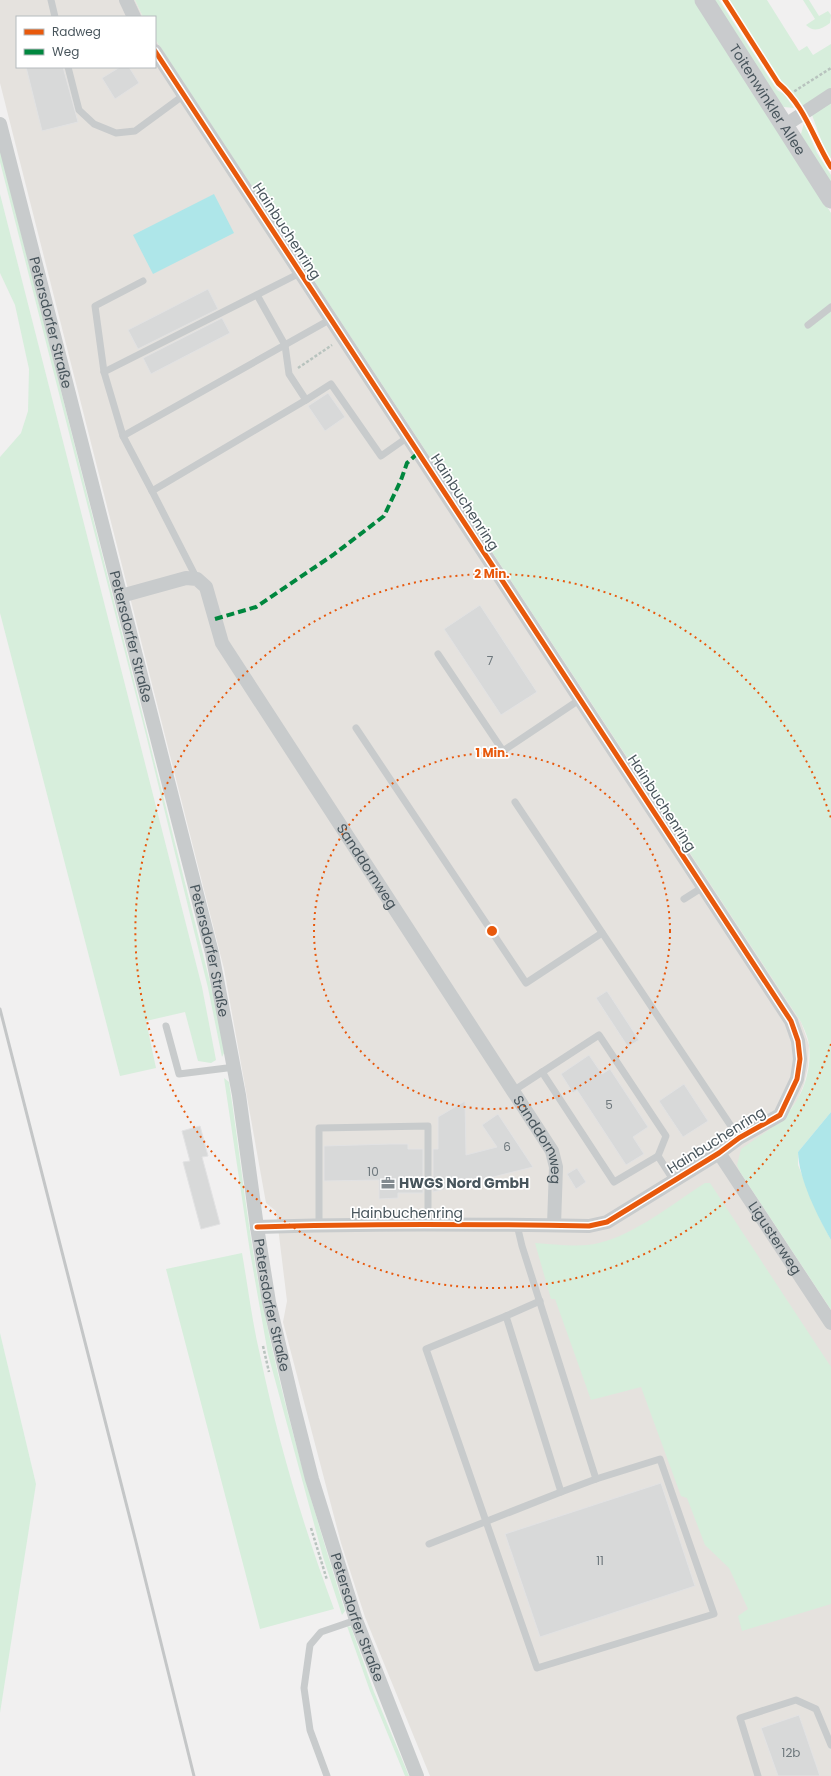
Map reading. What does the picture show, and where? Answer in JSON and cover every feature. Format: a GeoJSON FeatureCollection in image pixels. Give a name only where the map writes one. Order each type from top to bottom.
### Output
{"type":"FeatureCollection","features":[{"type":"Feature","properties":{"kind":"street"},"geometry":{"type":"LineString","coordinates":[[126,0],[134,16]]}},
{"type":"Feature","properties":{"kind":"street","name":"Toitenwinkler Allee"},"geometry":{"type":"LineString","coordinates":[[704,0],[831,199]]}},
{"type":"Feature","properties":{"kind":"street","name":"Hainbuchenring"},"geometry":{"type":"LineString","coordinates":[[156,53],[579,700],[791,1021],[798,1041],[800,1059],[797,1079],[780,1115],[739,1138],[719,1153],[607,1222],[589,1226],[428,1224],[257,1227]]}},
{"type":"Feature","properties":{"kind":"street"},"geometry":{"type":"LineString","coordinates":[[784,126],[831,95]]}},
{"type":"Feature","properties":{"kind":"street","name":"Petersdorfer Straße"},"geometry":{"type":"LineString","coordinates":[[0,124],[212,953],[235,1067],[257,1227],[271,1310],[294,1408],[312,1479],[356,1620],[417,1776]]}},
{"type":"Feature","properties":{"kind":"street"},"geometry":{"type":"LineString","coordinates":[[121,596],[186,578],[197,579]]}},
{"type":"Feature","properties":{"kind":"street","name":"Sanddornweg"},"geometry":{"type":"LineString","coordinates":[[197,579],[206,587],[222,643],[552,1151],[556,1167],[554,1226]]}},
{"type":"Feature","properties":{"kind":"street","name":"Ligusterweg"},"geometry":{"type":"LineString","coordinates":[[719,1153],[831,1323]]}},
{"type":"Feature","properties":{"kind":"lane"},"geometry":{"type":"LineString","coordinates":[[51,0],[55,16]]}},
{"type":"Feature","properties":{"kind":"lane"},"geometry":{"type":"LineString","coordinates":[[68,68],[79,110],[94,124],[116,133],[135,131],[184,95]]}},
{"type":"Feature","properties":{"kind":"lane"},"geometry":{"type":"LineString","coordinates":[[104,372],[300,273]]}},
{"type":"Feature","properties":{"kind":"lane"},"geometry":{"type":"LineString","coordinates":[[143,280],[95,306],[104,372],[123,436],[197,579]]}},
{"type":"Feature","properties":{"kind":"lane"},"geometry":{"type":"LineString","coordinates":[[257,295],[285,345],[290,374],[306,400]]}},
{"type":"Feature","properties":{"kind":"lane"},"geometry":{"type":"LineString","coordinates":[[808,325],[831,307]]}},
{"type":"Feature","properties":{"kind":"lane"},"geometry":{"type":"LineString","coordinates":[[123,436],[330,319]]}},
{"type":"Feature","properties":{"kind":"lane"},"geometry":{"type":"LineString","coordinates":[[152,491],[331,384],[381,456],[408,437]]}},
{"type":"Feature","properties":{"kind":"lane"},"geometry":{"type":"LineString","coordinates":[[438,654],[503,751],[579,700]]}},
{"type":"Feature","properties":{"kind":"lane"},"geometry":{"type":"LineString","coordinates":[[356,728],[526,984],[602,933]]}},
{"type":"Feature","properties":{"kind":"lane"},"geometry":{"type":"LineString","coordinates":[[515,802],[739,1138]]}},
{"type":"Feature","properties":{"kind":"lane"},"geometry":{"type":"LineString","coordinates":[[684,899],[703,887]]}},
{"type":"Feature","properties":{"kind":"lane"},"geometry":{"type":"LineString","coordinates":[[166,1026],[179,1074],[235,1067]]}},
{"type":"Feature","properties":{"kind":"lane"},"geometry":{"type":"LineString","coordinates":[[513,1091],[542,1072],[599,1035],[666,1136],[658,1156],[614,1182],[542,1072]]}},
{"type":"Feature","properties":{"kind":"lane"},"geometry":{"type":"LineString","coordinates":[[318,1225],[319,1128],[428,1126],[428,1224]]}},
{"type":"Feature","properties":{"kind":"lane"},"geometry":{"type":"LineString","coordinates":[[658,1156],[674,1181]]}},
{"type":"Feature","properties":{"kind":"lane"},"geometry":{"type":"LineString","coordinates":[[517,1225],[522,1246],[596,1478]]}},
{"type":"Feature","properties":{"kind":"lane"},"geometry":{"type":"LineString","coordinates":[[429,1544],[486,1522],[596,1478],[660,1459],[714,1614],[537,1668],[486,1522],[426,1349],[540,1301]]}},
{"type":"Feature","properties":{"kind":"lane"},"geometry":{"type":"LineString","coordinates":[[506,1316],[561,1492]]}},
{"type":"Feature","properties":{"kind":"lane"},"geometry":{"type":"LineString","coordinates":[[327,1776],[310,1730],[304,1688],[310,1645],[321,1632],[356,1620]]}},
{"type":"Feature","properties":{"kind":"lane"},"geometry":{"type":"LineString","coordinates":[[758,1776],[740,1718],[796,1700],[816,1709],[831,1745]]}},
{"type":"Feature","properties":{"kind":"path"},"geometry":{"type":"LineString","coordinates":[[790,94],[831,68]]}},
{"type":"Feature","properties":{"kind":"path"},"geometry":{"type":"LineString","coordinates":[[290,374],[325,350]]}},
{"type":"Feature","properties":{"kind":"path"},"geometry":{"type":"LineString","coordinates":[[262,1340],[271,1378]]}},
{"type":"Feature","properties":{"kind":"path"},"geometry":{"type":"LineString","coordinates":[[309,1520],[319,1558],[330,1587]]}},
{"type":"Feature","properties":{"kind":"shaded area"},"geometry":{"type":"Polygon","coordinates":[[[0,0],[135,0],[143,16],[16,16],[16,68],[156,68],[156,41],[801,1022],[809,1045],[808,1066],[804,1084],[797,1101],[740,1172],[831,1310],[831,1776],[430,1776],[365,1617],[341,1543],[283,1322],[287,1301],[276,1211],[266,1203],[224,969],[0,83],[0,0]]]}},
{"type":"Feature","properties":{"kind":"green space"},"geometry":{"type":"Polygon","coordinates":[[[135,0],[695,0],[831,213],[831,1112],[798,1152],[798,1165],[820,1219],[831,1240],[831,1310],[740,1172],[737,1165],[741,1149],[783,1118],[796,1103],[807,1075],[810,1055],[808,1039],[801,1022],[156,41],[156,16],[143,16],[135,0]]]}},
{"type":"Feature","properties":{"kind":"green space"},"geometry":{"type":"Polygon","coordinates":[[[711,0],[719,0],[777,90],[784,94],[794,108],[784,107],[777,104],[711,0]]]}},
{"type":"Feature","properties":{"kind":"green space"},"geometry":{"type":"Polygon","coordinates":[[[725,0],[767,0],[799,51],[807,46],[813,55],[831,44],[831,95],[803,112],[790,94],[778,83],[725,0]]]}},
{"type":"Feature","properties":{"kind":"green space"},"geometry":{"type":"Polygon","coordinates":[[[803,0],[809,0],[819,16],[828,11],[831,15],[830,23],[818,29],[812,29],[806,25],[815,19],[803,0]]]}},
{"type":"Feature","properties":{"kind":"green space"},"geometry":{"type":"Polygon","coordinates":[[[831,102],[831,159],[824,148],[812,115],[831,102]]]}},
{"type":"Feature","properties":{"kind":"green space"},"geometry":{"type":"Polygon","coordinates":[[[804,123],[817,153],[831,175],[831,186],[804,143],[801,134],[804,123]]]}},
{"type":"Feature","properties":{"kind":"green space"},"geometry":{"type":"Polygon","coordinates":[[[0,149],[211,986],[225,1051],[222,1057],[208,988],[146,735],[0,162],[0,149]]]}},
{"type":"Feature","properties":{"kind":"green space"},"geometry":{"type":"Polygon","coordinates":[[[0,194],[202,987],[216,1060],[211,1063],[198,1061],[185,1012],[146,1021],[156,1068],[120,1076],[0,613],[0,457],[21,433],[28,411],[29,369],[15,305],[0,273],[0,194]]]}},
{"type":"Feature","properties":{"kind":"green space"},"geometry":{"type":"Polygon","coordinates":[[[224,1078],[229,1082],[250,1230],[266,1322],[297,1447],[345,1611],[342,1615],[323,1557],[268,1354],[250,1252],[224,1078]]]}},
{"type":"Feature","properties":{"kind":"green space"},"geometry":{"type":"Polygon","coordinates":[[[705,1183],[710,1183],[831,1367],[831,1604],[742,1631],[738,1616],[748,1609],[729,1568],[705,1545],[687,1498],[681,1496],[641,1387],[591,1400],[555,1299],[551,1299],[535,1243],[583,1245],[613,1239],[654,1218],[705,1183]]]}},
{"type":"Feature","properties":{"kind":"green space"},"geometry":{"type":"Polygon","coordinates":[[[242,1253],[255,1330],[283,1451],[312,1546],[334,1609],[260,1629],[166,1269],[242,1253]]]}},
{"type":"Feature","properties":{"kind":"green space"},"geometry":{"type":"Polygon","coordinates":[[[0,1333],[36,1484],[0,1713],[0,1333]]]}},
{"type":"Feature","properties":{"kind":"green space"},"geometry":{"type":"Polygon","coordinates":[[[347,1626],[351,1627],[374,1692],[409,1776],[405,1776],[370,1691],[347,1626]]]}},
{"type":"Feature","properties":{"kind":"water"},"geometry":{"type":"Polygon","coordinates":[[[214,194],[234,233],[153,274],[133,235],[214,194]]]}},
{"type":"Feature","properties":{"kind":"water"},"geometry":{"type":"Polygon","coordinates":[[[831,1112],[831,1240],[820,1220],[805,1186],[799,1163],[798,1152],[831,1112]]]}},
{"type":"Feature","properties":{"kind":"building"},"geometry":{"type":"Polygon","coordinates":[[[26,68],[63,68],[78,122],[42,131],[26,68]]]}},
{"type":"Feature","properties":{"kind":"building"},"geometry":{"type":"Polygon","coordinates":[[[118,68],[130,68],[139,83],[115,99],[102,78],[118,68]]]}},
{"type":"Feature","properties":{"kind":"building"},"geometry":{"type":"Polygon","coordinates":[[[208,289],[218,309],[138,349],[128,330],[208,289]]]}},
{"type":"Feature","properties":{"kind":"building"},"geometry":{"type":"Polygon","coordinates":[[[222,318],[230,333],[151,374],[143,358],[222,318]]]}},
{"type":"Feature","properties":{"kind":"building"},"geometry":{"type":"Polygon","coordinates":[[[328,393],[345,417],[325,431],[308,406],[328,393]]]}},
{"type":"Feature","properties":{"kind":"building"},"geometry":{"type":"Polygon","coordinates":[[[480,605],[537,692],[501,715],[444,629],[480,605]]]}},
{"type":"Feature","properties":{"kind":"building"},"geometry":{"type":"Polygon","coordinates":[[[607,991],[639,1040],[628,1047],[596,998],[607,991]]]}},
{"type":"Feature","properties":{"kind":"building"},"geometry":{"type":"Polygon","coordinates":[[[589,1055],[602,1074],[610,1069],[648,1127],[633,1137],[644,1154],[626,1165],[577,1090],[573,1093],[561,1074],[589,1055]]]}},
{"type":"Feature","properties":{"kind":"building"},"geometry":{"type":"Polygon","coordinates":[[[684,1084],[708,1121],[683,1137],[659,1101],[684,1084]]]}},
{"type":"Feature","properties":{"kind":"building"},"geometry":{"type":"Polygon","coordinates":[[[465,1101],[466,1155],[497,1147],[482,1125],[498,1114],[533,1167],[433,1192],[433,1149],[438,1149],[438,1117],[465,1101]]]}},
{"type":"Feature","properties":{"kind":"building"},"geometry":{"type":"Polygon","coordinates":[[[200,1126],[208,1156],[202,1157],[220,1224],[201,1229],[183,1162],[190,1161],[182,1131],[200,1126]]]}},
{"type":"Feature","properties":{"kind":"building"},"geometry":{"type":"Polygon","coordinates":[[[408,1144],[408,1149],[423,1149],[423,1193],[398,1193],[398,1198],[379,1199],[379,1180],[324,1181],[324,1146],[408,1144]]]}},
{"type":"Feature","properties":{"kind":"building"},"geometry":{"type":"Polygon","coordinates":[[[577,1168],[586,1182],[576,1189],[567,1174],[577,1168]]]}},
{"type":"Feature","properties":{"kind":"building"},"geometry":{"type":"Polygon","coordinates":[[[661,1483],[695,1586],[540,1637],[505,1534],[661,1483]]]}},
{"type":"Feature","properties":{"kind":"building"},"geometry":{"type":"Polygon","coordinates":[[[799,1715],[820,1776],[778,1776],[761,1728],[799,1715]]]}},
{"type":"Feature","properties":{"kind":"railway"},"geometry":{"type":"LineString","coordinates":[[0,1009],[194,1776]]}},
{"type":"Feature","properties":{"kind":"marked path"},"geometry":{"type":"LineString","coordinates":[[215,619],[256,607],[333,555],[384,516],[401,480],[407,463],[418,453]]}},
{"type":"Feature","properties":{"kind":"cycle path"},"geometry":{"type":"LineString","coordinates":[[725,0],[778,83],[802,112],[831,167]]}},
{"type":"Feature","properties":{"kind":"cycle path"},"geometry":{"type":"LineString","coordinates":[[156,53],[791,1021],[798,1041],[800,1059],[797,1079],[780,1115],[739,1138],[719,1153],[607,1222],[589,1226],[423,1224],[257,1227]]}},
{"type":"Feature","properties":{"kind":"place","name":"HWGS Nord GmbH"},"geometry":{"type":"Point","coordinates":[388,1183]}}]}
